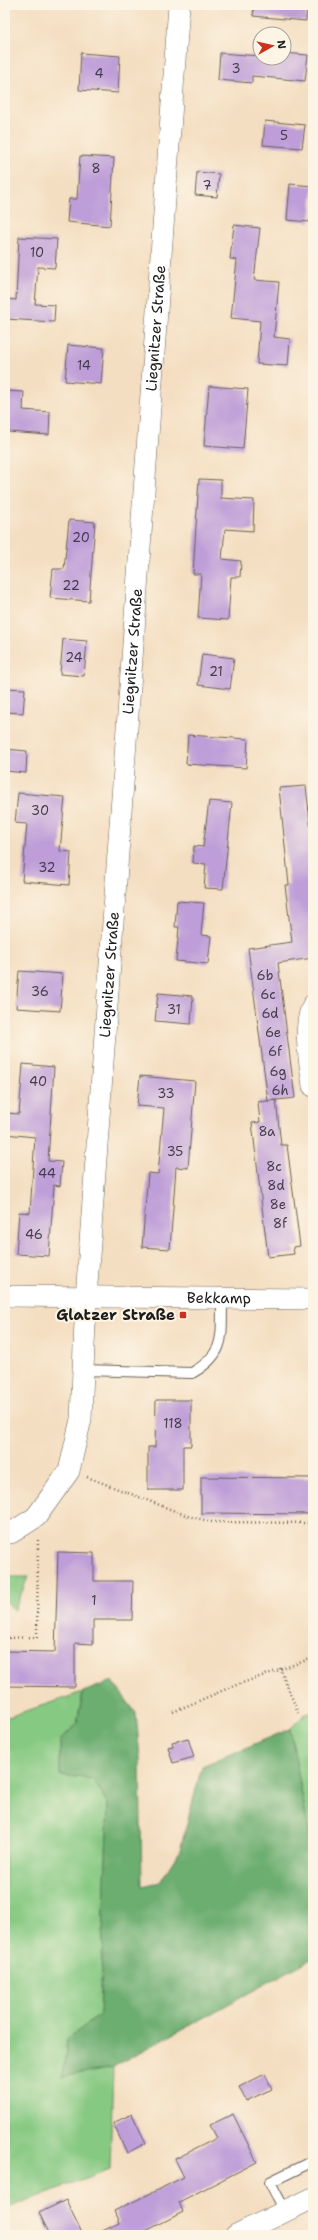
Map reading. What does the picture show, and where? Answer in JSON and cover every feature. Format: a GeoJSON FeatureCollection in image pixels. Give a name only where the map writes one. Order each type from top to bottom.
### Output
{"type":"FeatureCollection","features":[{"type":"Feature","properties":{"kind":"street","name":"Liegnitzer Straße"},"geometry":{"type":"LineString","coordinates":[[86,1298],[179,5]]}},
{"type":"Feature","properties":{"kind":"street"},"geometry":{"type":"LineString","coordinates":[[313,1005],[310,1010],[307,1029],[313,1086]]}},
{"type":"Feature","properties":{"kind":"street","name":"Bekkamp"},"geometry":{"type":"LineString","coordinates":[[5,1296],[86,1298],[313,1299]]}},
{"type":"Feature","properties":{"kind":"street"},"geometry":{"type":"LineString","coordinates":[[5,1533],[11,1533],[36,1517],[69,1471],[81,1418],[86,1298]]}},
{"type":"Feature","properties":{"kind":"street"},"geometry":{"type":"LineString","coordinates":[[236,2235],[313,2198]]}},
{"type":"Feature","properties":{"kind":"lane"},"geometry":{"type":"LineString","coordinates":[[82,1370],[192,1373],[208,1364],[220,1348],[222,1299]]}},
{"type":"Feature","properties":{"kind":"lane"},"geometry":{"type":"LineString","coordinates":[[285,2211],[270,2182],[311,2162],[313,2165]]}},
{"type":"Feature","properties":{"kind":"path"},"geometry":{"type":"LineString","coordinates":[[69,1471],[188,1516],[212,1522],[313,1523]]}},
{"type":"Feature","properties":{"kind":"path"},"geometry":{"type":"LineString","coordinates":[[5,1638],[37,1637],[39,1544],[36,1517]]}},
{"type":"Feature","properties":{"kind":"path"},"geometry":{"type":"LineString","coordinates":[[173,1712],[280,1668],[313,1658]]}},
{"type":"Feature","properties":{"kind":"path"},"geometry":{"type":"LineString","coordinates":[[280,1668],[298,1713]]}},
{"type":"Feature","properties":{"kind":"green space"},"geometry":{"type":"Polygon","coordinates":[[[5,1577],[28,1577],[14,1611],[5,1599],[5,1577]]]}},
{"type":"Feature","properties":{"kind":"green space"},"geometry":{"type":"Polygon","coordinates":[[[112,1681],[136,1713],[140,1758],[142,1886],[160,1882],[180,1850],[202,1766],[290,1729],[313,1855],[313,1958],[113,2067],[63,2077],[67,2039],[100,2015],[108,1804],[93,1779],[60,1775],[60,1740],[77,1724],[83,1692],[112,1681]]]}},
{"type":"Feature","properties":{"kind":"green space"},"geometry":{"type":"Polygon","coordinates":[[[83,1692],[77,1724],[60,1741],[60,1775],[93,1779],[108,1804],[100,2015],[67,2039],[63,2076],[113,2067],[110,2169],[5,2209],[5,1718],[83,1692]]]}},
{"type":"Feature","properties":{"kind":"green space"},"geometry":{"type":"Polygon","coordinates":[[[313,1711],[313,1855],[290,1729],[304,1715],[313,1711]]]}},
{"type":"Feature","properties":{"kind":"building"},"geometry":{"type":"Polygon","coordinates":[[[254,5],[307,5],[306,21],[253,16],[254,5]]]}},
{"type":"Feature","properties":{"kind":"building"},"geometry":{"type":"Polygon","coordinates":[[[81,53],[120,56],[118,93],[79,90],[81,53]]]}},
{"type":"Feature","properties":{"kind":"building"},"geometry":{"type":"Polygon","coordinates":[[[220,53],[252,55],[252,66],[292,66],[292,54],[308,55],[305,81],[252,76],[252,83],[218,80],[220,53]]]}},
{"type":"Feature","properties":{"kind":"building"},"geometry":{"type":"Polygon","coordinates":[[[265,121],[305,125],[302,148],[263,145],[265,121]]]}},
{"type":"Feature","properties":{"kind":"building"},"geometry":{"type":"Polygon","coordinates":[[[80,156],[114,158],[110,226],[67,222],[69,199],[77,199],[80,156]]]}},
{"type":"Feature","properties":{"kind":"building"},"geometry":{"type":"Polygon","coordinates":[[[197,172],[219,174],[217,197],[195,195],[197,172]]]}},
{"type":"Feature","properties":{"kind":"building"},"geometry":{"type":"Polygon","coordinates":[[[290,184],[313,186],[310,222],[287,220],[290,184]]]}},
{"type":"Feature","properties":{"kind":"building"},"geometry":{"type":"Polygon","coordinates":[[[234,225],[260,228],[254,280],[279,282],[274,337],[290,339],[288,366],[257,364],[260,321],[231,318],[237,260],[230,259],[234,225]]]}},
{"type":"Feature","properties":{"kind":"building"},"geometry":{"type":"Polygon","coordinates":[[[19,237],[57,239],[55,268],[38,267],[35,304],[55,305],[54,322],[5,319],[6,299],[16,300],[19,237]]]}},
{"type":"Feature","properties":{"kind":"building"},"geometry":{"type":"Polygon","coordinates":[[[68,345],[104,348],[101,384],[65,381],[68,345]]]}},
{"type":"Feature","properties":{"kind":"building"},"geometry":{"type":"Polygon","coordinates":[[[209,386],[248,389],[243,449],[204,446],[209,386]]]}},
{"type":"Feature","properties":{"kind":"building"},"geometry":{"type":"Polygon","coordinates":[[[5,391],[24,392],[23,410],[50,412],[49,435],[8,432],[9,415],[5,415],[5,391]]]}},
{"type":"Feature","properties":{"kind":"building"},"geometry":{"type":"Polygon","coordinates":[[[199,479],[221,480],[221,498],[254,500],[253,531],[225,529],[222,559],[241,561],[240,577],[231,577],[228,620],[198,618],[201,574],[193,574],[199,479]]]}},
{"type":"Feature","properties":{"kind":"building"},"geometry":{"type":"Polygon","coordinates":[[[69,520],[95,522],[89,601],[50,598],[53,569],[64,569],[69,520]]]}},
{"type":"Feature","properties":{"kind":"building"},"geometry":{"type":"Polygon","coordinates":[[[63,639],[87,641],[84,676],[60,674],[63,639]]]}},
{"type":"Feature","properties":{"kind":"building"},"geometry":{"type":"Polygon","coordinates":[[[202,654],[234,658],[230,689],[198,685],[202,654]]]}},
{"type":"Feature","properties":{"kind":"building"},"geometry":{"type":"Polygon","coordinates":[[[5,688],[25,689],[23,713],[5,712],[5,688]]]}},
{"type":"Feature","properties":{"kind":"building"},"geometry":{"type":"Polygon","coordinates":[[[188,735],[248,739],[246,768],[186,764],[188,735]]]}},
{"type":"Feature","properties":{"kind":"building"},"geometry":{"type":"Polygon","coordinates":[[[5,749],[27,751],[26,773],[5,771],[5,749]]]}},
{"type":"Feature","properties":{"kind":"building"},"geometry":{"type":"Polygon","coordinates":[[[306,786],[313,849],[313,882],[311,882],[313,901],[313,958],[278,963],[295,1098],[268,1101],[248,948],[292,942],[285,885],[289,885],[279,788],[306,786]]]}},
{"type":"Feature","properties":{"kind":"building"},"geometry":{"type":"Polygon","coordinates":[[[18,793],[65,797],[60,851],[71,852],[69,885],[22,881],[27,824],[15,823],[18,793]]]}},
{"type":"Feature","properties":{"kind":"building"},"geometry":{"type":"Polygon","coordinates":[[[209,801],[232,803],[223,889],[204,888],[206,864],[193,863],[194,846],[203,847],[209,801]]]}},
{"type":"Feature","properties":{"kind":"building"},"geometry":{"type":"Polygon","coordinates":[[[177,901],[204,903],[201,935],[211,936],[208,964],[176,961],[179,927],[175,927],[177,901]]]}},
{"type":"Feature","properties":{"kind":"building"},"geometry":{"type":"Polygon","coordinates":[[[19,971],[63,974],[60,1011],[16,1008],[19,971]]]}},
{"type":"Feature","properties":{"kind":"building"},"geometry":{"type":"Polygon","coordinates":[[[158,993],[193,996],[191,1024],[155,1021],[158,993]]]}},
{"type":"Feature","properties":{"kind":"building"},"geometry":{"type":"Polygon","coordinates":[[[23,1064],[54,1067],[48,1161],[62,1162],[60,1186],[54,1185],[49,1256],[16,1254],[19,1212],[30,1213],[35,1137],[5,1134],[5,1125],[6,1113],[19,1114],[23,1064]]]}},
{"type":"Feature","properties":{"kind":"building"},"geometry":{"type":"Polygon","coordinates":[[[140,1076],[195,1081],[188,1168],[176,1167],[170,1249],[142,1247],[148,1173],[158,1174],[164,1108],[137,1106],[140,1076]]]}},
{"type":"Feature","properties":{"kind":"building"},"geometry":{"type":"Polygon","coordinates":[[[276,1100],[281,1145],[287,1145],[300,1246],[293,1247],[294,1254],[268,1257],[252,1123],[260,1122],[258,1102],[276,1100]]]}},
{"type":"Feature","properties":{"kind":"building"},"geometry":{"type":"Polygon","coordinates":[[[156,1400],[191,1400],[191,1446],[183,1446],[183,1490],[148,1490],[148,1447],[155,1447],[156,1400]]]}},
{"type":"Feature","properties":{"kind":"building"},"geometry":{"type":"Polygon","coordinates":[[[201,1477],[313,1478],[313,1514],[201,1513],[201,1477]]]}},
{"type":"Feature","properties":{"kind":"building"},"geometry":{"type":"Polygon","coordinates":[[[58,1552],[94,1553],[94,1581],[133,1581],[132,1620],[93,1620],[93,1644],[75,1643],[75,1687],[5,1686],[5,1651],[55,1652],[58,1552]]]}},
{"type":"Feature","properties":{"kind":"building"},"geometry":{"type":"Polygon","coordinates":[[[188,1738],[194,1757],[173,1763],[168,1747],[173,1746],[172,1742],[188,1738]]]}},
{"type":"Feature","properties":{"kind":"building"},"geometry":{"type":"Polygon","coordinates":[[[265,2074],[272,2089],[246,2101],[239,2087],[265,2074]]]}},
{"type":"Feature","properties":{"kind":"building"},"geometry":{"type":"Polygon","coordinates":[[[132,2114],[146,2143],[127,2153],[113,2123],[132,2114]]]}},
{"type":"Feature","properties":{"kind":"building"},"geometry":{"type":"Polygon","coordinates":[[[233,2114],[257,2162],[179,2202],[183,2212],[138,2235],[94,2235],[119,2223],[114,2211],[184,2177],[175,2159],[217,2138],[210,2125],[233,2114]]]}},
{"type":"Feature","properties":{"kind":"building"},"geometry":{"type":"Polygon","coordinates":[[[66,2200],[83,2235],[50,2235],[39,2213],[66,2200]]]}},
{"type":"Feature","properties":{"kind":"place","name":"Glatzer Straße"},"geometry":{"type":"Point","coordinates":[183,1315]}}]}
